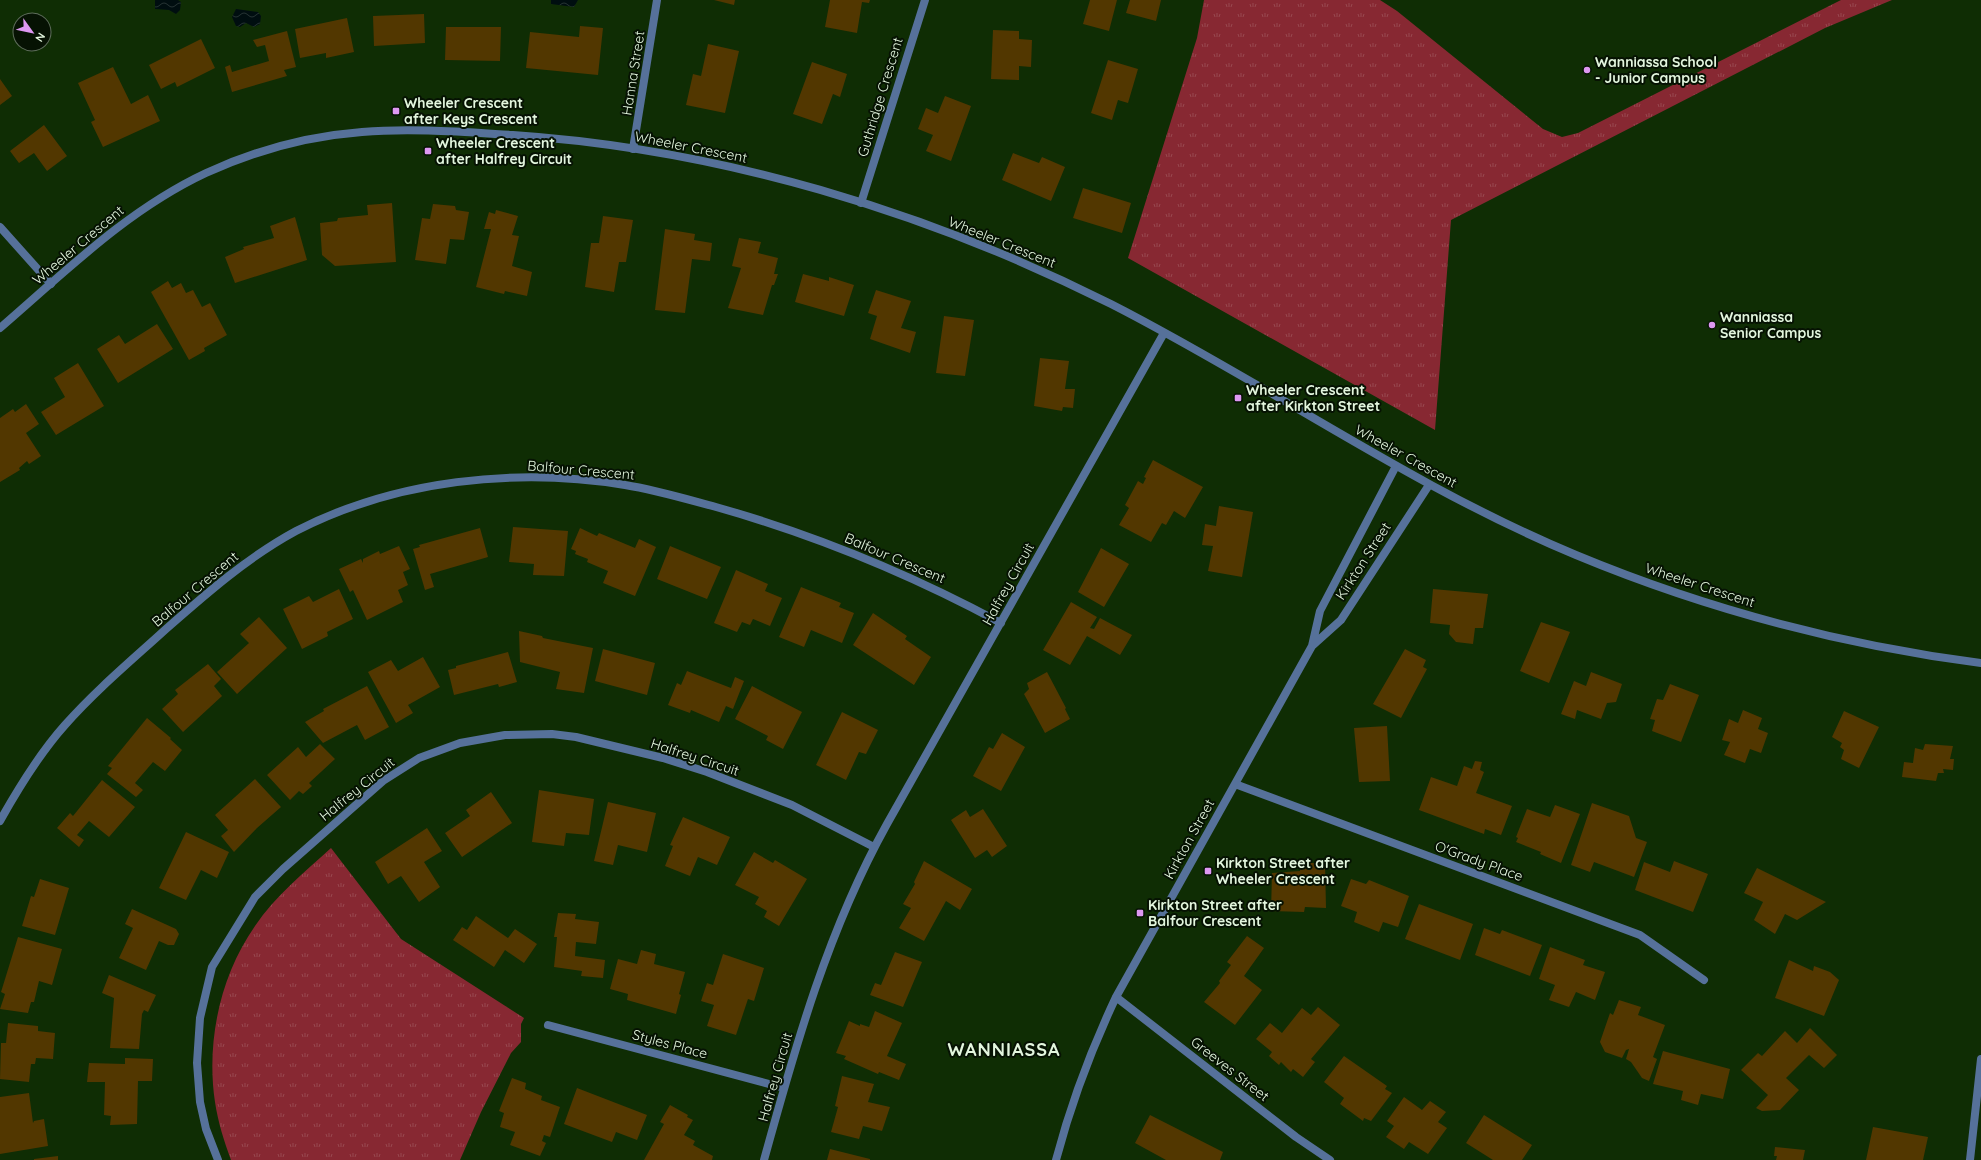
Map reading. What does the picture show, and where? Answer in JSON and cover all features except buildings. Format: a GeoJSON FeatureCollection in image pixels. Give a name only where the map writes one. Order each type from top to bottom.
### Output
{"type":"FeatureCollection","features":[{"type":"Feature","properties":{"kind":"street","name":"Hanna Street"},"geometry":{"type":"LineString","coordinates":[[634,149],[657,0]]}},
{"type":"Feature","properties":{"kind":"street","name":"Guthridge Crescent"},"geometry":{"type":"LineString","coordinates":[[861,203],[925,0]]}},
{"type":"Feature","properties":{"kind":"street","name":"Wheeler Crescent"},"geometry":{"type":"LineString","coordinates":[[0,328],[110,232],[156,200],[207,173],[264,152],[319,138],[359,132],[432,130],[583,141],[634,149],[728,167],[799,184],[861,203],[960,237],[1058,279],[1112,305],[1164,333],[1429,485],[1573,554],[1702,602],[1775,623],[1850,641],[1925,656],[1981,663]]}},
{"type":"Feature","properties":{"kind":"street"},"geometry":{"type":"LineString","coordinates":[[0,227],[51,284]]}},
{"type":"Feature","properties":{"kind":"street","name":"Halfrey Circuit"},"geometry":{"type":"LineString","coordinates":[[764,1160],[784,1088],[820,972],[854,888],[874,847],[1164,333]]}},
{"type":"Feature","properties":{"kind":"street","name":"Kirkton Street"},"geometry":{"type":"LineString","coordinates":[[1056,1160],[1069,1110],[1099,1034],[1116,997],[1312,646],[1320,612],[1396,466]]}},
{"type":"Feature","properties":{"kind":"street","name":"Balfour Crescent"},"geometry":{"type":"LineString","coordinates":[[0,821],[23,781],[64,726],[112,677],[220,582],[270,546],[326,517],[387,496],[452,483],[520,477],[554,478],[624,485],[673,495],[769,522],[863,556],[955,598],[1001,623]]}},
{"type":"Feature","properties":{"kind":"street","name":"Kirkton Street"},"geometry":{"type":"LineString","coordinates":[[1312,646],[1341,620],[1429,485]]}},
{"type":"Feature","properties":{"kind":"street","name":"Halfrey Circuit"},"geometry":{"type":"LineString","coordinates":[[218,1160],[206,1129],[200,1102],[198,1063],[200,1018],[212,968],[255,898],[283,869],[383,781],[419,758],[460,743],[505,735],[552,734],[576,738],[663,758],[707,772],[792,805],[874,847]]}},
{"type":"Feature","properties":{"kind":"street","name":"O'Grady Place"},"geometry":{"type":"LineString","coordinates":[[1235,784],[1640,935],[1704,980]]}},
{"type":"Feature","properties":{"kind":"street","name":"Greeves Street"},"geometry":{"type":"LineString","coordinates":[[1116,997],[1296,1137],[1330,1160]]}},
{"type":"Feature","properties":{"kind":"street","name":"Styles Place"},"geometry":{"type":"LineString","coordinates":[[548,1025],[784,1088]]}},
{"type":"Feature","properties":{"kind":"street"},"geometry":{"type":"LineString","coordinates":[[1970,1160],[1981,1059]]}},
{"type":"Feature","properties":{"kind":"green space"},"geometry":{"type":"Polygon","coordinates":[[[1204,0],[1380,0],[1397,11],[1543,129],[1562,137],[1578,133],[1841,0],[1892,0],[1825,28],[1451,220],[1435,430],[1128,258],[1197,38],[1204,0]]]}},
{"type":"Feature","properties":{"kind":"green space"},"geometry":{"type":"Polygon","coordinates":[[[331,848],[401,939],[524,1018],[521,1024],[521,1042],[511,1053],[481,1112],[460,1160],[231,1160],[218,1117],[213,1079],[214,1033],[218,1010],[225,988],[243,945],[263,915],[291,885],[331,848]]]}},
{"type":"Feature","properties":{"kind":"water"},"geometry":{"type":"Polygon","coordinates":[[[155,0],[178,0],[181,2],[180,10],[176,14],[169,10],[155,9],[155,0]]]}},
{"type":"Feature","properties":{"kind":"water"},"geometry":{"type":"Polygon","coordinates":[[[551,0],[578,0],[574,7],[551,4],[551,0]]]}},
{"type":"Feature","properties":{"kind":"water"},"geometry":{"type":"Polygon","coordinates":[[[236,9],[258,12],[261,16],[260,24],[254,27],[246,23],[240,27],[236,26],[232,17],[236,9]]]}},
{"type":"Feature","properties":{"kind":"place","name":"Wanniassa School - Junior Campus"},"geometry":{"type":"Point","coordinates":[1587,70]}},
{"type":"Feature","properties":{"kind":"place","name":"Wheeler Crescent after Keys Crescent"},"geometry":{"type":"Point","coordinates":[396,111]}},
{"type":"Feature","properties":{"kind":"place","name":"Wheeler Crescent after Halfrey Circuit"},"geometry":{"type":"Point","coordinates":[428,151]}},
{"type":"Feature","properties":{"kind":"place","name":"Wanniassa Senior Campus"},"geometry":{"type":"Point","coordinates":[1712,325]}},
{"type":"Feature","properties":{"kind":"place","name":"Wheeler Crescent after Kirkton Street"},"geometry":{"type":"Point","coordinates":[1238,398]}},
{"type":"Feature","properties":{"kind":"place","name":"Kirkton Street after Wheeler Crescent"},"geometry":{"type":"Point","coordinates":[1208,871]}},
{"type":"Feature","properties":{"kind":"place","name":"Kirkton Street after Balfour Crescent"},"geometry":{"type":"Point","coordinates":[1140,913]}},
{"type":"Feature","properties":{"kind":"district","name":"WANNIASSA"},"geometry":{"type":"Point","coordinates":[1004,1049]}}]}
